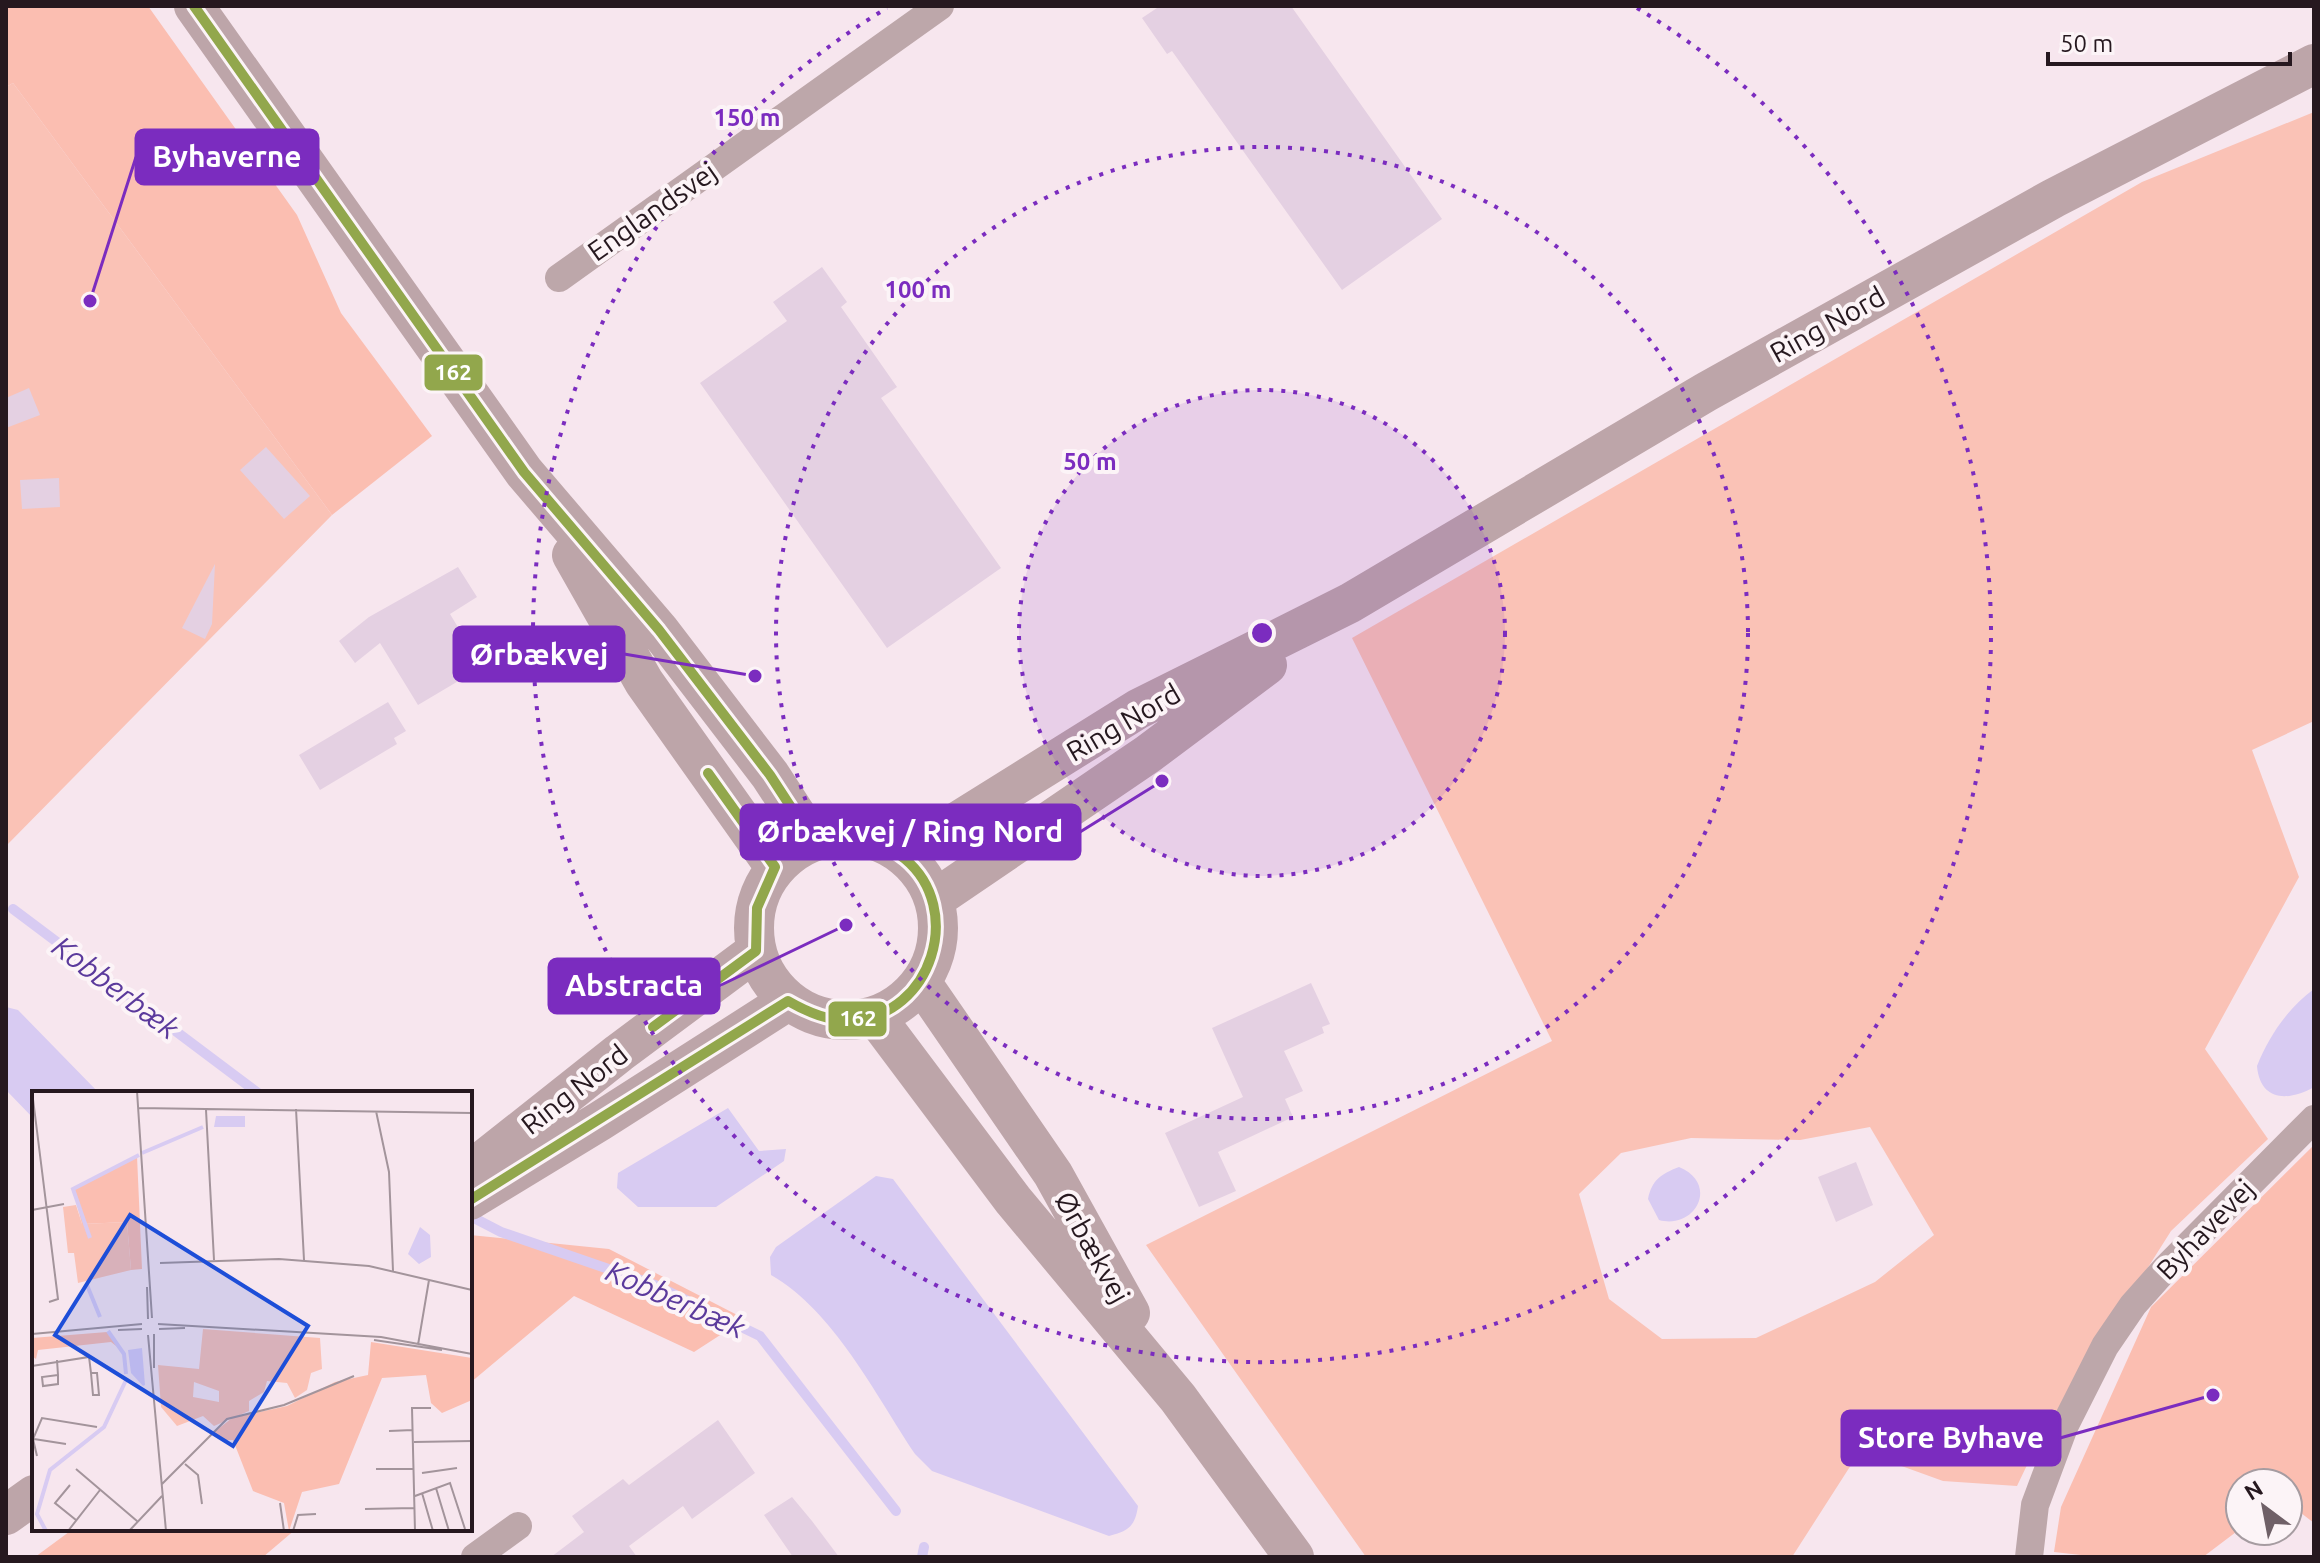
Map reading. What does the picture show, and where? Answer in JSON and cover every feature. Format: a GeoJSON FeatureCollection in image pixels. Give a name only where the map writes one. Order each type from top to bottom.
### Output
{"type":"FeatureCollection","features":[{"type":"Feature","properties":{"kind":"main road"},"geometry":{"type":"LineString","coordinates":[[194,6],[524,472],[659,630],[770,775],[813,841]]}},
{"type":"Feature","properties":{"kind":"main road","name":"Ring Nord"},"geometry":{"type":"LineString","coordinates":[[904,855],[1138,709],[1350,603],[1720,384],[2054,198],[2314,64]]}},
{"type":"Feature","properties":{"kind":"main road"},"geometry":{"type":"LineString","coordinates":[[524,472],[644,682],[775,867]]}},
{"type":"Feature","properties":{"kind":"main road","name":"Ring Nord"},"geometry":{"type":"LineString","coordinates":[[935,899],[1148,754],[1350,603]]}},
{"type":"Feature","properties":{"kind":"main road"},"geometry":{"type":"LineString","coordinates":[[844,835],[876,840],[904,855],[923,876],[935,899],[938,929],[934,957],[921,982],[901,1002],[875,1016],[845,1020],[815,1015],[788,1001],[767,978],[756,951],[753,922],[759,893],[775,867],[792,852],[813,841],[844,835]]}},
{"type":"Feature","properties":{"kind":"main road","name":"Ring Nord"},"geometry":{"type":"LineString","coordinates":[[472,1169],[619,1053],[756,951]]}},
{"type":"Feature","properties":{"kind":"main road","name":"Ørbækvej"},"geometry":{"type":"LineString","coordinates":[[921,982],[1053,1174],[1178,1398]]}},
{"type":"Feature","properties":{"kind":"main road","name":"Ring Nord"},"geometry":{"type":"LineString","coordinates":[[472,1199],[788,1001]]}},
{"type":"Feature","properties":{"kind":"main road","name":"Ørbækvej"},"geometry":{"type":"LineString","coordinates":[[875,1016],[1013,1200],[1178,1398],[1294,1557]]}},
{"type":"Feature","properties":{"kind":"main road"},"geometry":{"type":"LineString","coordinates":[[6,1515],[32,1496]]}},
{"type":"Feature","properties":{"kind":"street","name":"Englandsvej"},"geometry":{"type":"LineString","coordinates":[[559,278],[940,6]]}},
{"type":"Feature","properties":{"kind":"street","name":"Byhavevej"},"geometry":{"type":"LineString","coordinates":[[2029,1557],[2035,1505],[2064,1427],[2105,1346],[2133,1305],[2166,1268],[2314,1119]]}},
{"type":"Feature","properties":{"kind":"street"},"geometry":{"type":"LineString","coordinates":[[475,1557],[518,1526]]}},
{"type":"Feature","properties":{"kind":"shaded area"},"geometry":{"type":"Polygon","coordinates":[[[6,6],[148,6],[297,215],[341,313],[432,436],[332,515],[13,83],[6,87],[6,6]]]}},
{"type":"Feature","properties":{"kind":"shaded area"},"geometry":{"type":"Polygon","coordinates":[[[13,83],[332,515],[6,846],[6,87],[13,83]]]}},
{"type":"Feature","properties":{"kind":"shaded area"},"geometry":{"type":"Polygon","coordinates":[[[2314,112],[2314,721],[2252,750],[2299,877],[2205,1049],[2268,1139],[2171,1231],[2039,1440],[2017,1486],[1943,1481],[1860,1451],[1792,1557],[1366,1557],[1146,1245],[1552,1041],[1352,638],[2142,182],[2314,112]],[[1870,1127],[1800,1140],[1691,1138],[1621,1153],[1579,1194],[1609,1299],[1662,1339],[1756,1338],[1875,1282],[1934,1235],[1870,1127]]]}},
{"type":"Feature","properties":{"kind":"shaded area"},"geometry":{"type":"Polygon","coordinates":[[[2314,989],[2314,1087],[2295,1095],[2269,1092],[2259,1078],[2257,1066],[2280,1023],[2314,989]]]}},
{"type":"Feature","properties":{"kind":"shaded area"},"geometry":{"type":"Polygon","coordinates":[[[6,1007],[18,1010],[97,1091],[32,1091],[32,1117],[6,1090],[6,1007]]]}},
{"type":"Feature","properties":{"kind":"shaded area"},"geometry":{"type":"Polygon","coordinates":[[[728,1108],[759,1151],[786,1149],[784,1161],[716,1207],[638,1207],[617,1188],[618,1173],[728,1108]]]}},
{"type":"Feature","properties":{"kind":"shaded area"},"geometry":{"type":"Polygon","coordinates":[[[2314,1145],[2314,1523],[2304,1515],[2304,1467],[2224,1467],[2224,1541],[2203,1557],[2099,1557],[2054,1552],[2061,1507],[2151,1307],[2314,1145]]]}},
{"type":"Feature","properties":{"kind":"shaded area"},"geometry":{"type":"Polygon","coordinates":[[[1679,1167],[1698,1184],[1698,1204],[1683,1218],[1659,1220],[1648,1199],[1650,1192],[1658,1178],[1679,1167]]]}},
{"type":"Feature","properties":{"kind":"shaded area"},"geometry":{"type":"Polygon","coordinates":[[[876,1176],[893,1179],[1138,1506],[1133,1523],[1126,1530],[1109,1536],[932,1471],[915,1454],[834,1332],[794,1291],[771,1275],[770,1257],[776,1247],[876,1176]]]}},
{"type":"Feature","properties":{"kind":"shaded area"},"geometry":{"type":"Polygon","coordinates":[[[472,1235],[609,1249],[745,1319],[694,1352],[574,1296],[472,1381],[472,1235]]]}},
{"type":"Feature","properties":{"kind":"shaded area"},"geometry":{"type":"Polygon","coordinates":[[[70,1531],[294,1531],[263,1557],[35,1557],[70,1531]]]}},
{"type":"Feature","properties":{"kind":"building"},"geometry":{"type":"Polygon","coordinates":[[[1160,6],[1291,6],[1442,219],[1342,290],[1172,51],[1167,54],[1142,18],[1160,6]]]}},
{"type":"Feature","properties":{"kind":"building"},"geometry":{"type":"Polygon","coordinates":[[[822,267],[847,302],[841,307],[897,387],[881,398],[1001,568],[887,648],[700,383],[787,321],[773,302],[822,267]]]}},
{"type":"Feature","properties":{"kind":"building"},"geometry":{"type":"Polygon","coordinates":[[[29,388],[40,415],[6,428],[6,398],[29,388]]]}},
{"type":"Feature","properties":{"kind":"building"},"geometry":{"type":"Polygon","coordinates":[[[266,447],[310,496],[284,519],[240,470],[266,447]]]}},
{"type":"Feature","properties":{"kind":"building"},"geometry":{"type":"Polygon","coordinates":[[[59,478],[60,507],[22,509],[20,480],[59,478]]]}},
{"type":"Feature","properties":{"kind":"building"},"geometry":{"type":"Polygon","coordinates":[[[215,564],[212,624],[205,639],[182,628],[215,564]]]}},
{"type":"Feature","properties":{"kind":"building"},"geometry":{"type":"Polygon","coordinates":[[[458,567],[477,597],[450,614],[482,667],[418,705],[380,643],[355,663],[339,641],[369,617],[458,567]]]}},
{"type":"Feature","properties":{"kind":"building"},"geometry":{"type":"Polygon","coordinates":[[[388,702],[406,731],[394,738],[397,744],[320,790],[299,755],[388,702]]]}},
{"type":"Feature","properties":{"kind":"building"},"geometry":{"type":"Polygon","coordinates":[[[1311,983],[1330,1024],[1322,1027],[1324,1033],[1284,1051],[1303,1091],[1285,1099],[1293,1117],[1218,1152],[1236,1191],[1199,1207],[1165,1133],[1243,1097],[1212,1028],[1311,983]]]}},
{"type":"Feature","properties":{"kind":"building"},"geometry":{"type":"Polygon","coordinates":[[[1856,1162],[1873,1205],[1836,1222],[1818,1177],[1856,1162]]]}},
{"type":"Feature","properties":{"kind":"building"},"geometry":{"type":"Polygon","coordinates":[[[718,1420],[755,1473],[692,1519],[683,1506],[629,1546],[637,1557],[551,1557],[584,1532],[572,1516],[623,1479],[629,1485],[718,1420]]]}},
{"type":"Feature","properties":{"kind":"building"},"geometry":{"type":"Polygon","coordinates":[[[792,1497],[839,1557],[793,1557],[764,1515],[792,1497]]]}},
{"type":"Feature","properties":{"kind":"waterway","name":"Kobberbæk"},"geometry":{"type":"LineString","coordinates":[[13,909],[255,1091]]}},
{"type":"Feature","properties":{"kind":"waterway","name":"Kobberbæk"},"geometry":{"type":"LineString","coordinates":[[474,1218],[501,1232],[655,1285],[760,1336],[896,1511]]}},
{"type":"Feature","properties":{"kind":"waterway","name":"Kobberbæk"},"geometry":{"type":"LineString","coordinates":[[922,1557],[924,1547]]}},
{"type":"Feature","properties":{"kind":"transit line","name":"162"},"geometry":{"type":"LineString","coordinates":[[194,6],[524,472],[659,630],[770,775],[813,841],[850,837],[883,845],[905,859],[923,880],[933,905],[936,931],[931,957],[920,980],[902,1000],[880,1014],[852,1020],[818,1015],[788,1001],[472,1199]]}},
{"type":"Feature","properties":{"kind":"transit line","name":"162"},"geometry":{"type":"LineString","coordinates":[[653,1027],[756,951],[757,908],[775,867],[708,773]]}},
{"type":"Feature","properties":{"kind":"place","name":"Byhaverne"},"geometry":{"type":"Point","coordinates":[90,301]}},
{"type":"Feature","properties":{"kind":"place","name":"Ørbækvej"},"geometry":{"type":"Point","coordinates":[755,676]}},
{"type":"Feature","properties":{"kind":"place","name":"Ørbækvej / Ring Nord"},"geometry":{"type":"Point","coordinates":[1162,781]}},
{"type":"Feature","properties":{"kind":"place","name":"Abstracta"},"geometry":{"type":"Point","coordinates":[846,925]}},
{"type":"Feature","properties":{"kind":"place","name":"Store Byhave"},"geometry":{"type":"Point","coordinates":[2213,1395]}}]}
